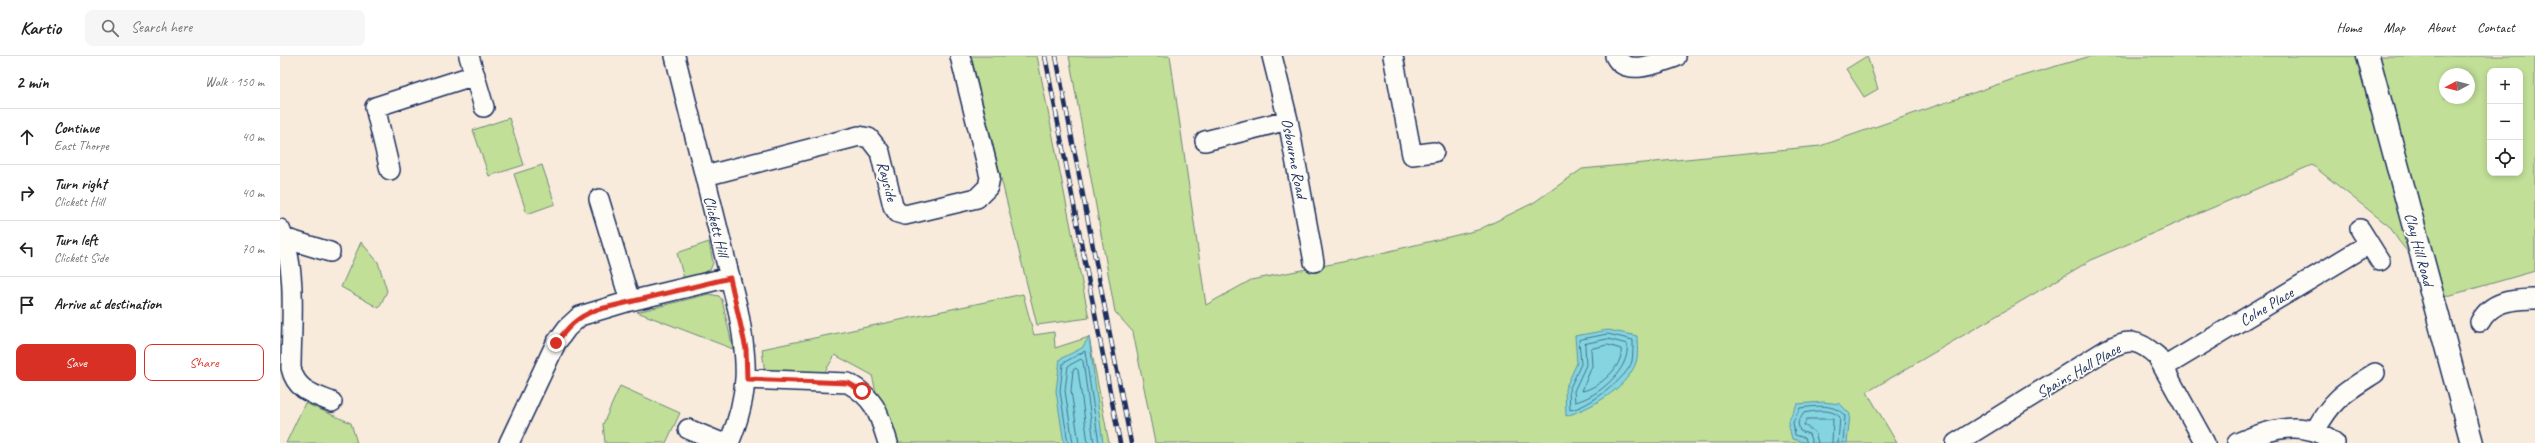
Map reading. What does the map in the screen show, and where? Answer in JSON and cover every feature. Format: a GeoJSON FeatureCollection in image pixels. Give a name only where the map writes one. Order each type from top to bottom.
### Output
{"type":"FeatureCollection","features":[{"type":"Feature","properties":{"kind":"street"},"geometry":{"type":"LineString","coordinates":[[470,56],[484,107]]}},
{"type":"Feature","properties":{"kind":"street","name":"Clickett Hill"},"geometry":{"type":"LineString","coordinates":[[675,56],[746,349],[747,379],[738,421],[729,443]]}},
{"type":"Feature","properties":{"kind":"street","name":"Rayside"},"geometry":{"type":"LineString","coordinates":[[705,176],[859,136],[869,138],[880,152],[893,206],[898,213],[905,216],[977,198],[988,187],[990,177],[960,56]]}},
{"type":"Feature","properties":{"kind":"street","name":"Osbourne Road"},"geometry":{"type":"LineString","coordinates":[[1272,56],[1288,120],[1314,262]]}},
{"type":"Feature","properties":{"kind":"street"},"geometry":{"type":"LineString","coordinates":[[1393,56],[1412,156],[1434,152]]}},
{"type":"Feature","properties":{"kind":"street"},"geometry":{"type":"LineString","coordinates":[[1615,56],[1624,65],[1634,67],[1676,56]]}},
{"type":"Feature","properties":{"kind":"street","name":"Clay Hill Road"},"geometry":{"type":"LineString","coordinates":[[2368,56],[2472,443]]}},
{"type":"Feature","properties":{"kind":"street"},"geometry":{"type":"LineString","coordinates":[[390,170],[375,107],[475,75]]}},
{"type":"Feature","properties":{"kind":"street"},"geometry":{"type":"LineString","coordinates":[[1205,141],[1288,120]]}},
{"type":"Feature","properties":{"kind":"street"},"geometry":{"type":"LineString","coordinates":[[599,199],[630,301]]}},
{"type":"Feature","properties":{"kind":"street"},"geometry":{"type":"LineString","coordinates":[[282,234],[330,252]]}},
{"type":"Feature","properties":{"kind":"street"},"geometry":{"type":"LineString","coordinates":[[282,234],[291,278],[291,368],[293,377],[303,390],[332,402]]}},
{"type":"Feature","properties":{"kind":"street","name":"Colne Place"},"geometry":{"type":"LineString","coordinates":[[2164,367],[2364,237],[2380,262]]}},
{"type":"Feature","properties":{"kind":"street"},"geometry":{"type":"LineString","coordinates":[[509,443],[556,343],[567,328],[580,316],[630,301],[730,278]]}},
{"type":"Feature","properties":{"kind":"street"},"geometry":{"type":"LineString","coordinates":[[2480,322],[2485,313],[2493,306],[2510,301],[2535,299]]}},
{"type":"Feature","properties":{"kind":"street","name":"Spains Hall Place"},"geometry":{"type":"LineString","coordinates":[[1956,443],[2119,343],[2133,341],[2145,345],[2157,356],[2205,443]]}},
{"type":"Feature","properties":{"kind":"street"},"geometry":{"type":"LineString","coordinates":[[2316,431],[2328,409],[2339,396],[2375,373]]}},
{"type":"Feature","properties":{"kind":"street"},"geometry":{"type":"LineString","coordinates":[[747,379],[848,383],[862,391],[873,401],[888,443]]}},
{"type":"Feature","properties":{"kind":"street"},"geometry":{"type":"LineString","coordinates":[[2237,443],[2260,433],[2282,427],[2316,431],[2335,443]]}},
{"type":"Feature","properties":{"kind":"street"},"geometry":{"type":"LineString","coordinates":[[688,429],[722,443]]}},
{"type":"Feature","properties":{"kind":"green space"},"geometry":{"type":"Polygon","coordinates":[[[971,56],[1037,56],[1089,318],[1037,325],[971,56]]]}},
{"type":"Feature","properties":{"kind":"green space"},"geometry":{"type":"Polygon","coordinates":[[[1069,56],[1170,56],[1206,305],[1251,280],[1352,260],[1478,230],[1533,203],[1582,169],[1820,146],[2022,76],[2091,56],[2535,56],[2535,271],[2444,297],[2398,240],[2390,227],[2312,165],[2093,259],[1867,392],[1897,443],[1155,443],[1133,332],[1115,312],[1069,56]]]}},
{"type":"Feature","properties":{"kind":"green space"},"geometry":{"type":"Polygon","coordinates":[[[1867,56],[1878,89],[1864,97],[1846,69],[1867,56]]]}},
{"type":"Feature","properties":{"kind":"green space"},"geometry":{"type":"Polygon","coordinates":[[[509,118],[524,165],[489,176],[473,130],[509,118]]]}},
{"type":"Feature","properties":{"kind":"green space"},"geometry":{"type":"Polygon","coordinates":[[[542,165],[555,204],[527,214],[514,174],[542,165]]]}},
{"type":"Feature","properties":{"kind":"green space"},"geometry":{"type":"Polygon","coordinates":[[[361,242],[378,262],[387,291],[379,308],[341,287],[361,242]]]}},
{"type":"Feature","properties":{"kind":"green space"},"geometry":{"type":"Polygon","coordinates":[[[709,242],[713,263],[710,270],[684,279],[677,253],[709,242]]]}},
{"type":"Feature","properties":{"kind":"green space"},"geometry":{"type":"Polygon","coordinates":[[[709,294],[719,296],[722,300],[733,349],[637,312],[709,294]]]}},
{"type":"Feature","properties":{"kind":"green space"},"geometry":{"type":"Polygon","coordinates":[[[1023,294],[1034,335],[1054,332],[1055,348],[1089,337],[1109,443],[896,443],[880,409],[872,375],[835,355],[823,375],[765,375],[762,349],[1023,294]]]}},
{"type":"Feature","properties":{"kind":"green space"},"geometry":{"type":"Polygon","coordinates":[[[620,386],[680,413],[666,443],[605,443],[603,424],[620,386]]]}},
{"type":"Feature","properties":{"kind":"green space"},"geometry":{"type":"Polygon","coordinates":[[[305,403],[351,423],[357,443],[286,443],[305,403]]]}},
{"type":"Feature","properties":{"kind":"water"},"geometry":{"type":"Polygon","coordinates":[[[1608,330],[1637,336],[1637,354],[1635,365],[1623,382],[1606,397],[1576,413],[1566,416],[1565,389],[1577,363],[1575,336],[1608,330]]]}},
{"type":"Feature","properties":{"kind":"water"},"geometry":{"type":"Polygon","coordinates":[[[1089,337],[1103,443],[1064,443],[1056,391],[1060,359],[1082,348],[1089,337]]]}},
{"type":"Feature","properties":{"kind":"water"},"geometry":{"type":"Polygon","coordinates":[[[1823,402],[1840,404],[1850,414],[1847,443],[1809,443],[1792,439],[1788,422],[1797,404],[1823,402]]]}},
{"type":"Feature","properties":{"kind":"railway"},"geometry":{"type":"LineString","coordinates":[[1045,56],[1120,443]]}},
{"type":"Feature","properties":{"kind":"railway"},"geometry":{"type":"LineString","coordinates":[[1056,56],[1131,443]]}},
{"type":"Feature","properties":{"kind":"route"},"geometry":{"type":"LineString","coordinates":[[556,343],[567,328],[580,316],[596,310],[730,278],[746,349],[747,379],[848,383],[862,391]]}}]}
